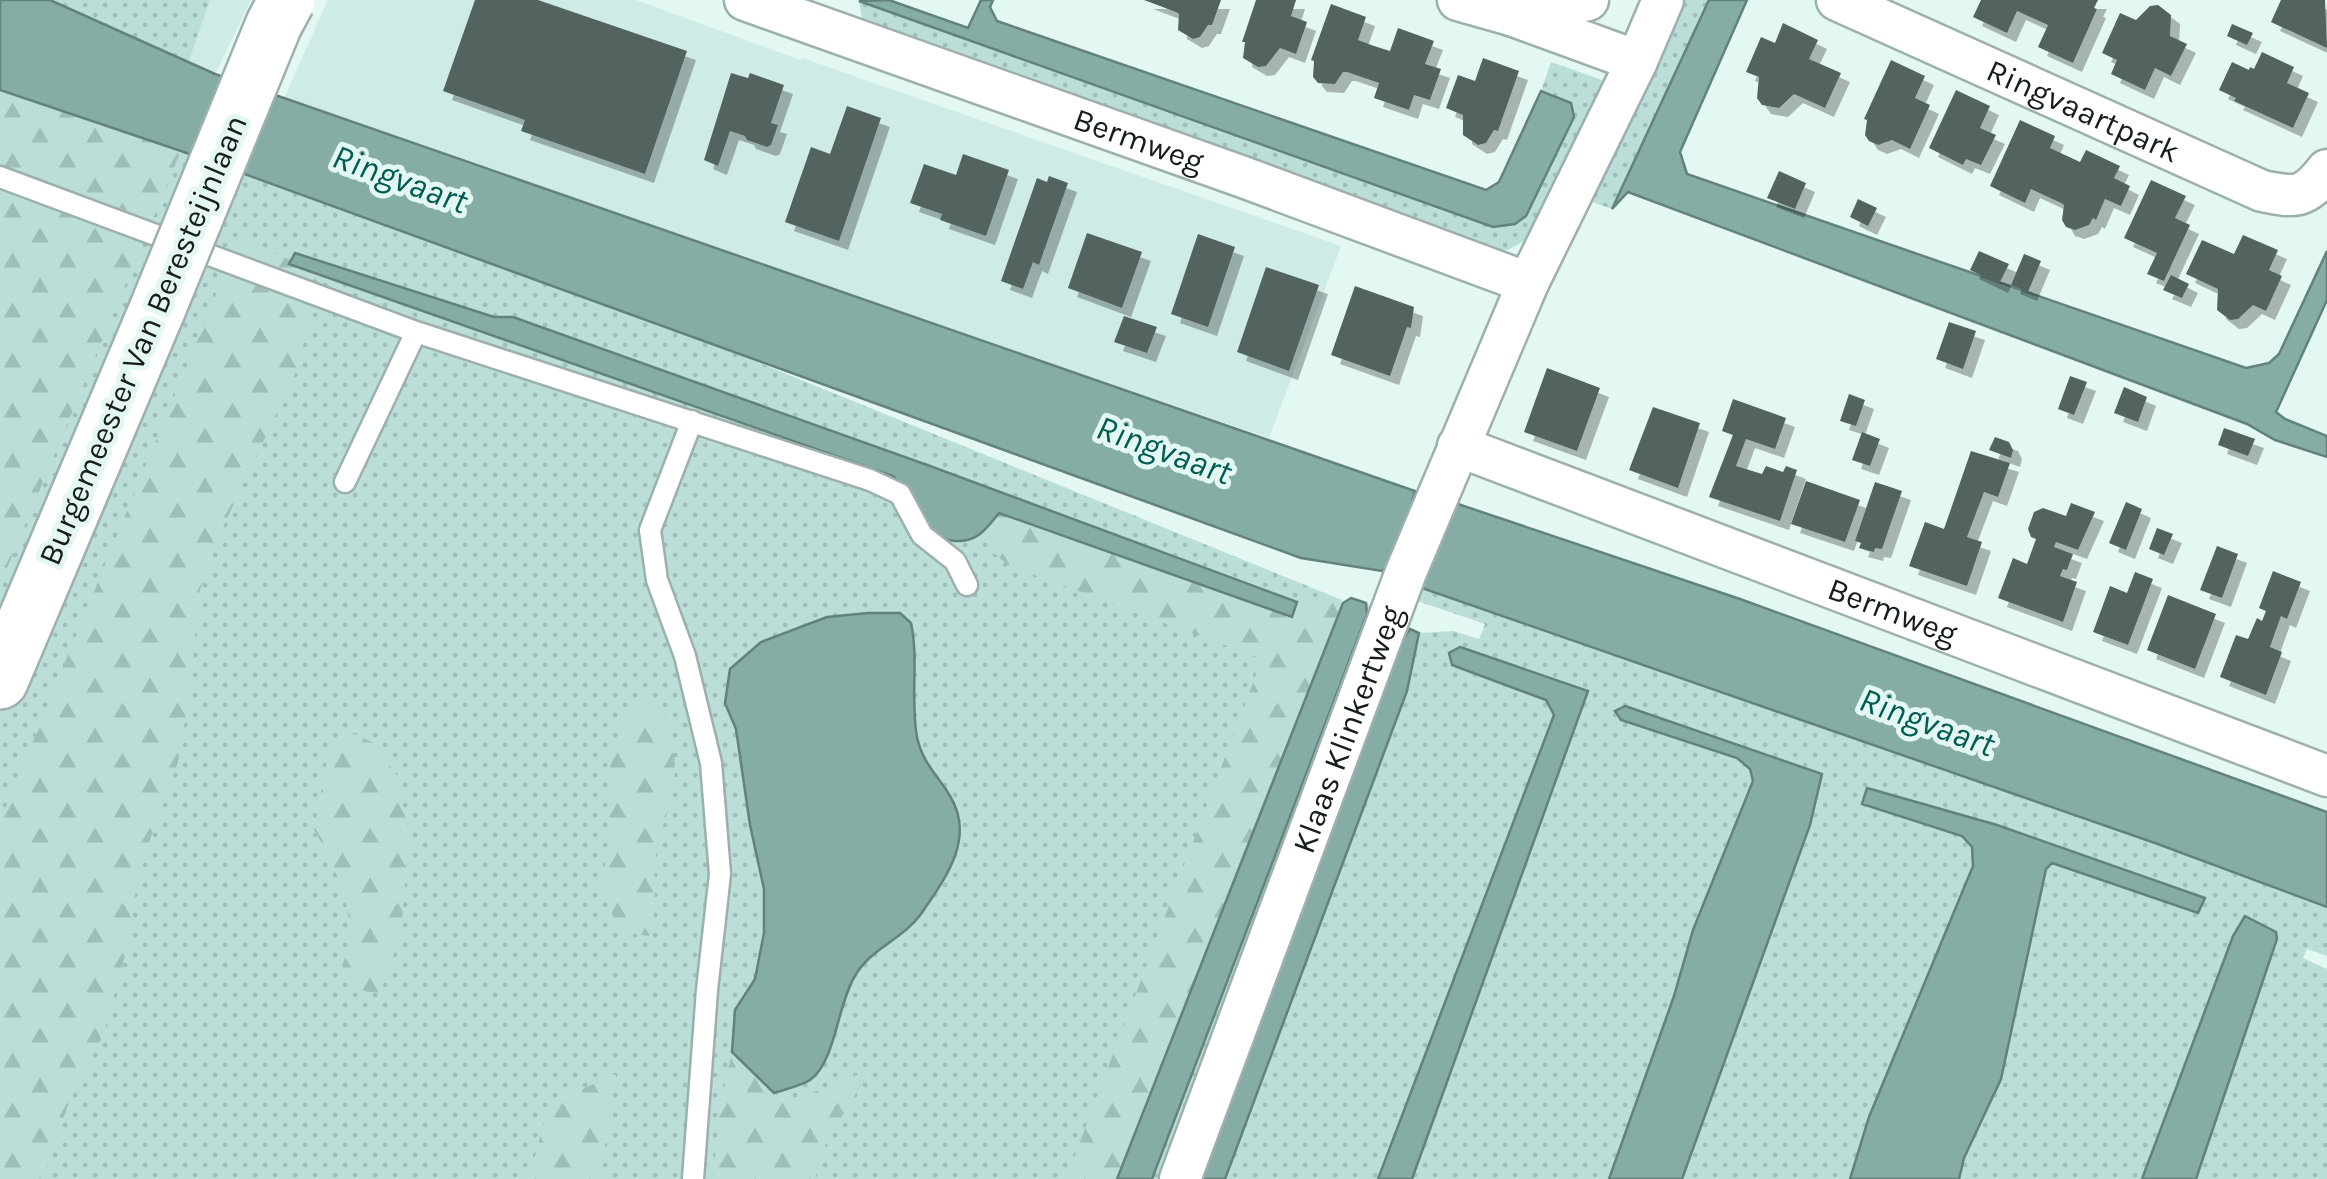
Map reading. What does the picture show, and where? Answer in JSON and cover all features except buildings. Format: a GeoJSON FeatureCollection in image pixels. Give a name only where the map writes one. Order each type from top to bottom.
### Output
{"type":"FeatureCollection","features":[{"type":"Feature","properties":{"kind":"main road","name":"Burgemeester Van Beresteijnlaan"},"geometry":{"type":"LineString","coordinates":[[0,681],[287,0]]}},
{"type":"Feature","properties":{"kind":"street","name":"Bermweg"},"geometry":{"type":"LineString","coordinates":[[745,0],[1528,283]]}},
{"type":"Feature","properties":{"kind":"street"},"geometry":{"type":"LineString","coordinates":[[1458,0],[1637,61]]}},
{"type":"Feature","properties":{"kind":"street"},"geometry":{"type":"LineString","coordinates":[[1510,15],[1588,0]]}},
{"type":"Feature","properties":{"kind":"street","name":"Klaas Klinkertweg"},"geometry":{"type":"LineString","coordinates":[[1180,1179],[1440,488],[1528,283],[1663,0]]}},
{"type":"Feature","properties":{"kind":"street","name":"Ringvaartpark"},"geometry":{"type":"LineString","coordinates":[[1837,0],[2262,191],[2295,197],[2313,188],[2327,170]]}},
{"type":"Feature","properties":{"kind":"street","name":"Bermweg"},"geometry":{"type":"LineString","coordinates":[[1458,446],[2327,776]]}},
{"type":"Feature","properties":{"kind":"lane"},"geometry":{"type":"LineString","coordinates":[[0,178],[416,332],[870,480],[900,494],[922,535],[956,561],[967,584]]}},
{"type":"Feature","properties":{"kind":"lane"},"geometry":{"type":"LineString","coordinates":[[345,482],[416,332]]}},
{"type":"Feature","properties":{"kind":"lane"},"geometry":{"type":"LineString","coordinates":[[692,422],[650,530],[657,580],[685,656],[710,764],[720,874],[706,990],[693,1179]]}},
{"type":"Feature","properties":{"kind":"shaded area"},"geometry":{"type":"Polygon","coordinates":[[[210,0],[251,0],[215,74],[189,61],[210,0]]]}},
{"type":"Feature","properties":{"kind":"shaded area"},"geometry":{"type":"Polygon","coordinates":[[[328,0],[636,0],[1341,246],[1269,438],[284,99],[328,0]]]}},
{"type":"Feature","properties":{"kind":"green space"},"geometry":{"type":"Polygon","coordinates":[[[50,0],[210,0],[189,61],[50,0]]]}},
{"type":"Feature","properties":{"kind":"green space"},"geometry":{"type":"Polygon","coordinates":[[[1678,0],[1709,0],[1612,209],[1584,199],[1678,0]]]}},
{"type":"Feature","properties":{"kind":"green space"},"geometry":{"type":"Polygon","coordinates":[[[859,1],[1468,219],[1571,103],[1541,91],[1551,62],[1608,82],[1531,237],[1508,250],[1492,250],[863,24],[859,1]]]}},
{"type":"Feature","properties":{"kind":"green space"},"geometry":{"type":"Polygon","coordinates":[[[0,63],[130,107],[1342,600],[1109,1179],[0,1179],[0,63]]]}},
{"type":"Feature","properties":{"kind":"green space"},"geometry":{"type":"Polygon","coordinates":[[[0,90],[181,151],[0,585],[0,90]]]}},
{"type":"Feature","properties":{"kind":"green space"},"geometry":{"type":"Polygon","coordinates":[[[239,238],[323,276],[295,374],[222,529],[199,593],[191,685],[178,762],[138,873],[129,941],[103,1035],[69,1102],[42,1179],[0,1179],[0,821],[239,238]]]}},
{"type":"Feature","properties":{"kind":"green space"},"geometry":{"type":"Polygon","coordinates":[[[998,513],[1291,617],[1297,602],[1343,603],[1117,1179],[1066,1179],[1262,659],[1008,565],[990,550],[986,531],[998,513]]]}},
{"type":"Feature","properties":{"kind":"green space"},"geometry":{"type":"Polygon","coordinates":[[[1419,587],[2155,843],[2327,907],[2327,956],[2307,949],[2303,958],[2327,969],[2327,1179],[2196,1179],[2260,993],[2245,916],[2233,936],[2142,1179],[1959,1179],[1964,1158],[2001,1079],[2046,869],[2051,862],[2197,913],[2205,898],[1997,825],[1868,788],[1863,804],[1962,836],[1972,847],[1973,866],[1869,1117],[1850,1179],[1682,1179],[1810,825],[1822,775],[1626,706],[1616,711],[1621,720],[1737,758],[1750,769],[1753,781],[1693,930],[1674,996],[1609,1179],[1412,1179],[1588,692],[1452,665],[1547,701],[1554,715],[1378,1179],[1225,1179],[1407,691],[1419,633],[1453,631],[1479,639],[1485,624],[1415,600],[1419,587]]]}},
{"type":"Feature","properties":{"kind":"green space"},"geometry":{"type":"Polygon","coordinates":[[[1366,603],[1376,609],[1164,1179],[1152,1179],[1367,614],[1366,603]]]}},
{"type":"Feature","properties":{"kind":"green space"},"geometry":{"type":"Polygon","coordinates":[[[651,695],[669,727],[675,766],[673,790],[656,856],[649,936],[621,932],[603,884],[609,782],[616,741],[623,723],[651,695]]]}},
{"type":"Feature","properties":{"kind":"green space"},"geometry":{"type":"Polygon","coordinates":[[[355,734],[376,744],[397,776],[409,836],[401,932],[380,994],[351,988],[342,965],[350,932],[344,896],[314,830],[329,749],[355,734]]]}},
{"type":"Feature","properties":{"kind":"green space"},"geometry":{"type":"Polygon","coordinates":[[[732,1052],[785,1103],[870,1070],[826,1143],[815,1179],[713,1179],[720,1106],[732,1052]]]}},
{"type":"Feature","properties":{"kind":"green space"},"geometry":{"type":"Polygon","coordinates":[[[616,1074],[600,1179],[529,1179],[549,1104],[616,1074]]]}},
{"type":"Feature","properties":{"kind":"water","name":"Ringvaart"},"geometry":{"type":"Polygon","coordinates":[[[0,0],[50,0],[215,74],[1415,491],[1399,553],[1382,571],[1301,558],[181,151],[0,90],[0,0]]]}},
{"type":"Feature","properties":{"kind":"water"},"geometry":{"type":"Polygon","coordinates":[[[889,0],[968,28],[981,0],[993,0],[990,7],[997,21],[1486,190],[1499,182],[1541,91],[1571,103],[1574,117],[1526,216],[1515,224],[1493,227],[859,1],[889,0]]]}},
{"type":"Feature","properties":{"kind":"water"},"geometry":{"type":"Polygon","coordinates":[[[1709,0],[1747,0],[1680,152],[1687,174],[2246,368],[2269,363],[2279,354],[2327,251],[2327,300],[2276,412],[2327,436],[2327,457],[1628,192],[1612,209],[1709,0]]]}},
{"type":"Feature","properties":{"kind":"water"},"geometry":{"type":"Polygon","coordinates":[[[295,253],[494,317],[513,317],[930,466],[1297,602],[1292,617],[999,513],[976,537],[963,541],[944,539],[926,525],[893,476],[289,264],[295,253]]]}},
{"type":"Feature","properties":{"kind":"water","name":"Ringvaart"},"geometry":{"type":"Polygon","coordinates":[[[1452,502],[1740,599],[2327,812],[2327,907],[2155,843],[1419,587],[1452,502]]]}},
{"type":"Feature","properties":{"kind":"water"},"geometry":{"type":"Polygon","coordinates":[[[1351,598],[1366,603],[1367,614],[1152,1179],[1117,1179],[1343,603],[1351,598]]]}},
{"type":"Feature","properties":{"kind":"water"},"geometry":{"type":"Polygon","coordinates":[[[900,613],[911,623],[917,737],[926,761],[957,812],[959,843],[948,872],[921,914],[869,958],[855,976],[819,1071],[806,1082],[774,1093],[732,1052],[735,1010],[755,979],[764,933],[764,889],[736,729],[725,703],[730,669],[761,642],[827,617],[900,613]]]}},
{"type":"Feature","properties":{"kind":"water"},"geometry":{"type":"Polygon","coordinates":[[[1410,629],[1419,633],[1407,691],[1225,1179],[1198,1179],[1400,644],[1410,629]]]}},
{"type":"Feature","properties":{"kind":"water"},"geometry":{"type":"Polygon","coordinates":[[[1460,647],[1588,691],[1412,1179],[1378,1179],[1554,715],[1546,700],[1452,665],[1449,653],[1460,647]]]}},
{"type":"Feature","properties":{"kind":"water"},"geometry":{"type":"Polygon","coordinates":[[[1625,706],[1822,774],[1810,825],[1682,1179],[1609,1179],[1674,996],[1693,930],[1753,781],[1750,769],[1737,758],[1621,720],[1615,711],[1625,706]]]}},
{"type":"Feature","properties":{"kind":"water"},"geometry":{"type":"Polygon","coordinates":[[[1867,788],[1997,825],[2205,898],[2198,913],[2052,863],[2046,869],[2001,1079],[1964,1158],[1959,1179],[1850,1179],[1869,1117],[1973,866],[1972,847],[1962,836],[1862,804],[1867,788]]]}},
{"type":"Feature","properties":{"kind":"water"},"geometry":{"type":"Polygon","coordinates":[[[2245,916],[2276,932],[2277,939],[2196,1179],[2142,1179],[2233,936],[2245,916]]]}}]}
